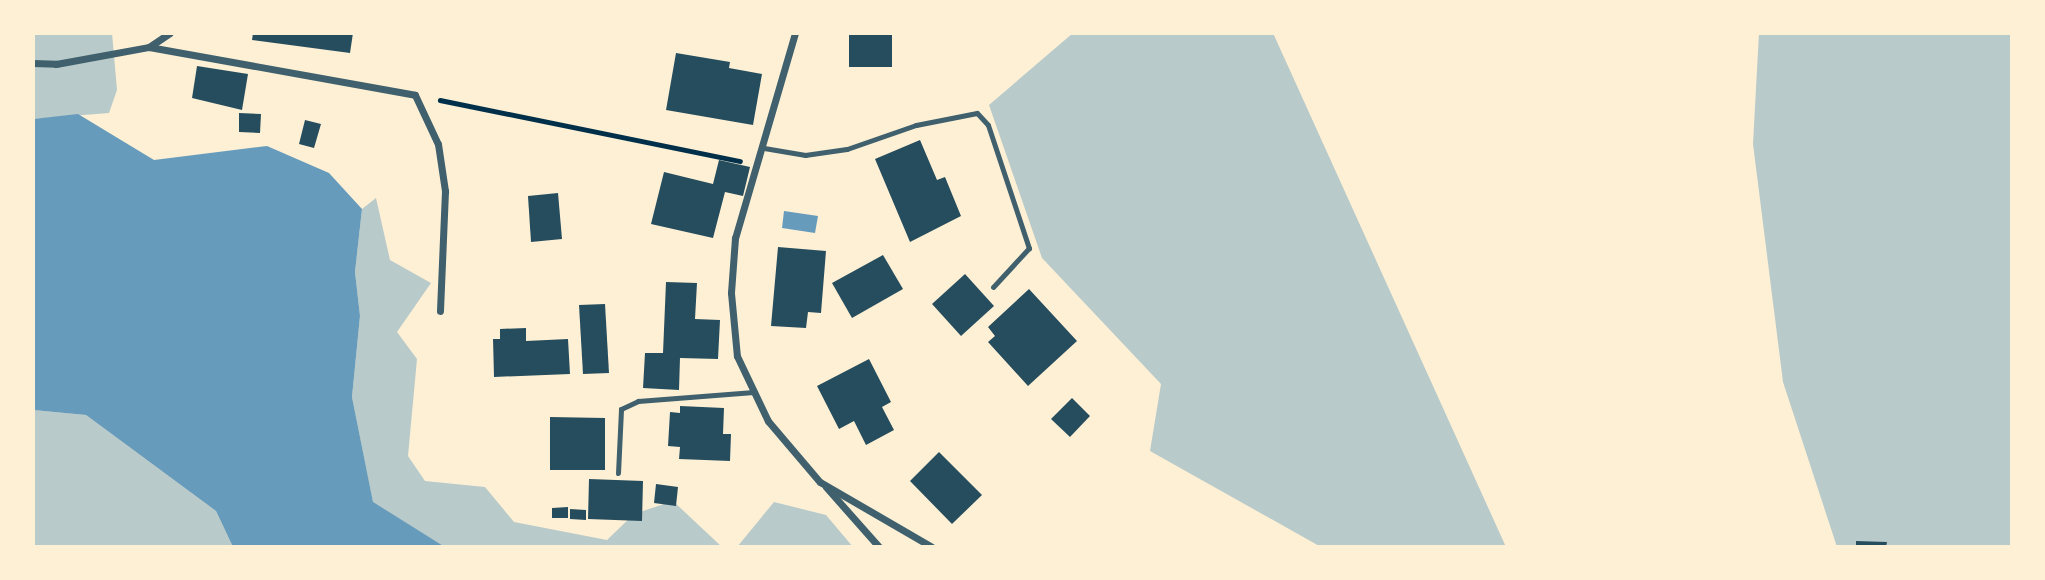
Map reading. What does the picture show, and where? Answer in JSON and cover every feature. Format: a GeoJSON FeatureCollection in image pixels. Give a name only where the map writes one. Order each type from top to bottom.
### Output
{"type":"FeatureCollection","features":[{"type":"Feature","properties":{"kind":"street"},"geometry":{"type":"LineString","coordinates":[[149,47],[170,33]]}},
{"type":"Feature","properties":{"kind":"street"},"geometry":{"type":"LineString","coordinates":[[795,33],[764,148],[735,237],[731,293],[737,356],[768,421],[879,547]]}},
{"type":"Feature","properties":{"kind":"street"},"geometry":{"type":"LineString","coordinates":[[33,63],[56,64],[149,47],[415,95],[438,144],[445,191],[440,311]]}},
{"type":"Feature","properties":{"kind":"street"},"geometry":{"type":"LineString","coordinates":[[820,482],[932,547]]}},
{"type":"Feature","properties":{"kind":"lane"},"geometry":{"type":"LineString","coordinates":[[764,148],[805,155],[847,149],[916,125],[977,113],[988,125],[1029,248],[993,286]]}},
{"type":"Feature","properties":{"kind":"lane"},"geometry":{"type":"LineString","coordinates":[[618,473],[621,409],[638,401],[754,392]]}},
{"type":"Feature","properties":{"kind":"path"},"geometry":{"type":"LineString","coordinates":[[415,95],[759,165]]}},
{"type":"Feature","properties":{"kind":"shaded area"},"geometry":{"type":"Polygon","coordinates":[[[33,33],[112,33],[117,90],[109,113],[33,119],[33,33]]]}},
{"type":"Feature","properties":{"kind":"shaded area"},"geometry":{"type":"Polygon","coordinates":[[[1073,33],[1273,33],[1506,547],[1321,547],[1150,451],[1161,384],[1042,258],[989,105],[1073,33]]]}},
{"type":"Feature","properties":{"kind":"shaded area"},"geometry":{"type":"Polygon","coordinates":[[[1759,33],[2012,33],[2012,547],[1837,547],[1783,382],[1753,144],[1759,33]]]}},
{"type":"Feature","properties":{"kind":"shaded area"},"geometry":{"type":"Polygon","coordinates":[[[376,198],[390,260],[431,283],[397,332],[417,359],[408,456],[425,481],[485,487],[514,522],[607,540],[634,514],[673,501],[722,547],[445,547],[373,503],[352,397],[360,316],[355,272],[362,209],[376,198]]]}},
{"type":"Feature","properties":{"kind":"shaded area"},"geometry":{"type":"Polygon","coordinates":[[[33,410],[86,415],[216,511],[233,547],[33,547],[33,410]]]}},
{"type":"Feature","properties":{"kind":"shaded area"},"geometry":{"type":"Polygon","coordinates":[[[774,502],[826,515],[853,547],[737,547],[774,502]]]}},
{"type":"Feature","properties":{"kind":"water"},"geometry":{"type":"Polygon","coordinates":[[[78,114],[154,160],[267,146],[329,173],[362,209],[355,272],[360,316],[352,397],[373,502],[445,547],[233,547],[216,511],[86,415],[33,410],[33,119],[78,114]]]}},
{"type":"Feature","properties":{"kind":"water"},"geometry":{"type":"Polygon","coordinates":[[[784,211],[818,216],[815,233],[782,228],[784,211]]]}},
{"type":"Feature","properties":{"kind":"building"},"geometry":{"type":"Polygon","coordinates":[[[253,33],[353,33],[350,53],[252,40],[253,33]]]}},
{"type":"Feature","properties":{"kind":"building"},"geometry":{"type":"Polygon","coordinates":[[[849,33],[892,33],[892,67],[849,67],[849,33]]]}},
{"type":"Feature","properties":{"kind":"building"},"geometry":{"type":"Polygon","coordinates":[[[676,53],[730,62],[729,68],[762,74],[753,125],[666,110],[676,53]]]}},
{"type":"Feature","properties":{"kind":"building"},"geometry":{"type":"Polygon","coordinates":[[[197,66],[248,74],[242,110],[192,98],[197,66]]]}},
{"type":"Feature","properties":{"kind":"building"},"geometry":{"type":"Polygon","coordinates":[[[239,113],[261,114],[260,133],[239,132],[239,113]]]}},
{"type":"Feature","properties":{"kind":"building"},"geometry":{"type":"Polygon","coordinates":[[[305,120],[321,124],[314,148],[299,144],[305,120]]]}},
{"type":"Feature","properties":{"kind":"building"},"geometry":{"type":"Polygon","coordinates":[[[920,140],[937,180],[945,177],[961,216],[910,242],[875,159],[920,140]]]}},
{"type":"Feature","properties":{"kind":"building"},"geometry":{"type":"Polygon","coordinates":[[[719,160],[750,167],[743,196],[725,192],[713,238],[651,224],[664,172],[713,184],[719,160]]]}},
{"type":"Feature","properties":{"kind":"building"},"geometry":{"type":"Polygon","coordinates":[[[558,193],[562,239],[531,242],[528,196],[558,193]]]}},
{"type":"Feature","properties":{"kind":"building"},"geometry":{"type":"Polygon","coordinates":[[[778,247],[826,251],[821,313],[808,312],[806,328],[771,326],[778,247]]]}},
{"type":"Feature","properties":{"kind":"building"},"geometry":{"type":"Polygon","coordinates":[[[883,255],[903,289],[852,318],[832,283],[883,255]]]}},
{"type":"Feature","properties":{"kind":"building"},"geometry":{"type":"Polygon","coordinates":[[[965,274],[994,306],[961,336],[932,304],[965,274]]]}},
{"type":"Feature","properties":{"kind":"building"},"geometry":{"type":"Polygon","coordinates":[[[666,282],[697,283],[695,319],[720,320],[718,359],[680,358],[679,390],[643,388],[645,353],[663,353],[666,282]]]}},
{"type":"Feature","properties":{"kind":"building"},"geometry":{"type":"Polygon","coordinates":[[[1029,289],[1077,341],[1028,386],[988,342],[995,336],[988,327],[1029,289]]]}},
{"type":"Feature","properties":{"kind":"building"},"geometry":{"type":"Polygon","coordinates":[[[605,304],[609,373],[583,374],[579,305],[605,304]]]}},
{"type":"Feature","properties":{"kind":"building"},"geometry":{"type":"Polygon","coordinates":[[[526,328],[526,341],[568,339],[570,374],[494,377],[493,339],[500,339],[500,329],[526,328]]]}},
{"type":"Feature","properties":{"kind":"building"},"geometry":{"type":"Polygon","coordinates":[[[869,359],[891,402],[882,407],[894,430],[866,445],[854,421],[839,429],[817,386],[869,359]]]}},
{"type":"Feature","properties":{"kind":"building"},"geometry":{"type":"Polygon","coordinates":[[[1072,398],[1090,416],[1070,437],[1051,419],[1072,398]]]}},
{"type":"Feature","properties":{"kind":"building"},"geometry":{"type":"Polygon","coordinates":[[[680,406],[724,408],[723,434],[731,434],[730,461],[679,459],[680,447],[668,446],[670,412],[680,413],[680,406]]]}},
{"type":"Feature","properties":{"kind":"building"},"geometry":{"type":"Polygon","coordinates":[[[550,417],[605,418],[605,470],[550,470],[550,417]]]}},
{"type":"Feature","properties":{"kind":"building"},"geometry":{"type":"Polygon","coordinates":[[[939,452],[982,495],[952,524],[910,481],[939,452]]]}},
{"type":"Feature","properties":{"kind":"building"},"geometry":{"type":"Polygon","coordinates":[[[589,479],[643,481],[642,521],[588,519],[589,479]]]}},
{"type":"Feature","properties":{"kind":"building"},"geometry":{"type":"Polygon","coordinates":[[[656,484],[678,487],[676,506],[654,503],[656,484]]]}},
{"type":"Feature","properties":{"kind":"building"},"geometry":{"type":"Polygon","coordinates":[[[568,507],[568,518],[552,518],[552,508],[568,507]]]}},
{"type":"Feature","properties":{"kind":"building"},"geometry":{"type":"Polygon","coordinates":[[[570,509],[586,510],[586,520],[570,519],[570,509]]]}},
{"type":"Feature","properties":{"kind":"building"},"geometry":{"type":"Polygon","coordinates":[[[1856,541],[1887,542],[1886,547],[1856,547],[1856,541]]]}}]}
